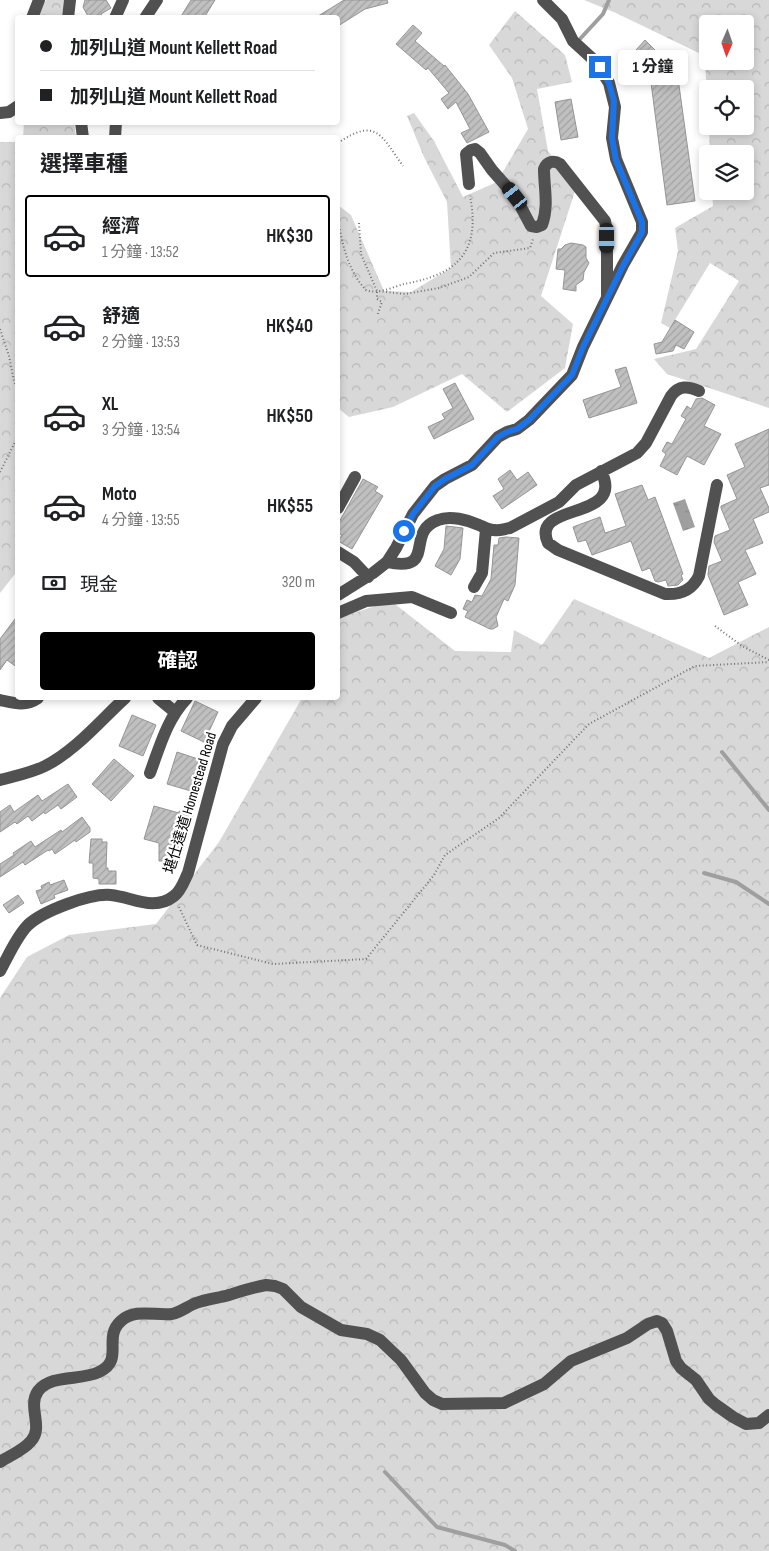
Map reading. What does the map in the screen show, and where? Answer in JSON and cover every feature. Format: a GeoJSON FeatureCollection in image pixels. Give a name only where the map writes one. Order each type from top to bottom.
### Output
{"type":"FeatureCollection","features":[{"type":"Feature","properties":{"kind":"street"},"geometry":{"type":"LineString","coordinates":[[33,15],[39,0]]}},
{"type":"Feature","properties":{"kind":"street"},"geometry":{"type":"LineString","coordinates":[[68,15],[70,0]]}},
{"type":"Feature","properties":{"kind":"street"},"geometry":{"type":"LineString","coordinates":[[116,15],[123,0]]}},
{"type":"Feature","properties":{"kind":"street"},"geometry":{"type":"LineString","coordinates":[[147,15],[157,0]]}},
{"type":"Feature","properties":{"kind":"street"},"geometry":{"type":"LineString","coordinates":[[340,594],[368,577],[386,562],[396,548],[413,514],[435,486],[472,465],[498,437],[517,429],[529,420],[572,375],[583,347],[642,232],[643,226],[616,160],[612,138],[615,107],[609,83],[596,62],[573,41],[560,16],[543,0]]}},
{"type":"Feature","properties":{"kind":"street"},"geometry":{"type":"LineString","coordinates":[[0,112],[9,112],[15,108]]}},
{"type":"Feature","properties":{"kind":"street"},"geometry":{"type":"LineString","coordinates":[[469,184],[466,154],[474,149],[480,153],[515,196],[531,226],[537,227],[542,225],[546,212],[544,169],[550,162],[557,162],[583,191],[605,221],[607,232],[607,299]]}},
{"type":"Feature","properties":{"kind":"street"},"geometry":{"type":"LineString","coordinates":[[386,562],[401,565],[415,559],[419,550],[422,532],[437,520],[449,518],[463,520],[486,529],[502,530],[517,525],[553,506],[576,485],[631,457],[642,448],[671,396],[678,389],[687,387],[698,391]]}},
{"type":"Feature","properties":{"kind":"street"},"geometry":{"type":"LineString","coordinates":[[601,471],[606,484],[603,496],[597,502],[551,522],[546,530],[548,542],[558,550],[665,594],[682,593],[692,586],[699,576],[717,485]]}},
{"type":"Feature","properties":{"kind":"street"},"geometry":{"type":"LineString","coordinates":[[340,504],[355,477]]}},
{"type":"Feature","properties":{"kind":"street"},"geometry":{"type":"LineString","coordinates":[[474,586],[482,573],[486,529]]}},
{"type":"Feature","properties":{"kind":"street"},"geometry":{"type":"LineString","coordinates":[[340,553],[354,562],[368,577]]}},
{"type":"Feature","properties":{"kind":"street"},"geometry":{"type":"LineString","coordinates":[[340,612],[366,601],[412,597],[451,613]]}},
{"type":"Feature","properties":{"kind":"street"},"geometry":{"type":"LineString","coordinates":[[0,700],[20,704],[35,700]]}},
{"type":"Feature","properties":{"kind":"street"},"geometry":{"type":"LineString","coordinates":[[102,719],[109,700]]}},
{"type":"Feature","properties":{"kind":"street"},"geometry":{"type":"LineString","coordinates":[[0,780],[32,771],[53,762],[70,749],[123,700]]}},
{"type":"Feature","properties":{"kind":"street"},"geometry":{"type":"LineString","coordinates":[[160,700],[175,712]]}},
{"type":"Feature","properties":{"kind":"street"},"geometry":{"type":"LineString","coordinates":[[150,773],[168,726],[175,712],[185,700]]}},
{"type":"Feature","properties":{"kind":"street","name":"堪仕達道 Homestead Road"},"geometry":{"type":"LineString","coordinates":[[0,972],[26,927],[50,912],[74,902],[97,896],[120,897],[148,904],[160,903],[174,896],[188,874],[223,744],[235,722],[254,700]]}},
{"type":"Feature","properties":{"kind":"street"},"geometry":{"type":"LineString","coordinates":[[0,1462],[24,1448],[34,1439],[37,1430],[35,1399],[42,1387],[54,1381],[90,1376],[103,1370],[110,1363],[113,1356],[113,1332],[124,1319],[138,1314],[174,1313],[203,1301],[266,1285],[283,1289],[301,1307],[341,1330],[350,1333],[367,1334],[380,1340],[401,1360],[425,1393],[433,1400],[442,1404],[494,1404],[507,1402],[544,1384],[571,1361],[627,1338],[648,1324],[657,1321],[662,1323],[667,1331],[676,1361],[681,1368],[696,1380],[716,1406],[733,1418],[746,1424],[759,1423],[769,1414]]}},
{"type":"Feature","properties":{"kind":"path"},"geometry":{"type":"LineString","coordinates":[[340,142],[360,131],[372,130],[383,138],[403,166]]}},
{"type":"Feature","properties":{"kind":"path"},"geometry":{"type":"LineString","coordinates":[[377,292],[434,276],[443,272],[458,260],[469,245],[474,227],[474,212],[469,184]]}},
{"type":"Feature","properties":{"kind":"path"},"geometry":{"type":"LineString","coordinates":[[359,223],[361,254],[377,292],[377,299],[382,302],[377,316]]}},
{"type":"Feature","properties":{"kind":"path"},"geometry":{"type":"LineString","coordinates":[[340,229],[350,266],[366,290],[405,294],[439,288],[469,277],[494,252],[530,248],[537,227]]}},
{"type":"Feature","properties":{"kind":"path"},"geometry":{"type":"LineString","coordinates":[[0,329],[10,356],[15,383]]}},
{"type":"Feature","properties":{"kind":"path"},"geometry":{"type":"LineString","coordinates":[[0,472],[15,442]]}},
{"type":"Feature","properties":{"kind":"path"},"geometry":{"type":"LineString","coordinates":[[715,626],[742,646],[769,661]]}},
{"type":"Feature","properties":{"kind":"path"},"geometry":{"type":"LineString","coordinates":[[174,896],[197,945],[273,964],[366,959],[434,875],[445,855],[498,818],[588,724],[696,666],[769,661]]}},
{"type":"Feature","properties":{"kind":"green space"},"geometry":{"type":"Polygon","coordinates":[[[46,0],[64,0],[62,15],[38,15],[46,0]]]}},
{"type":"Feature","properties":{"kind":"green space"},"geometry":{"type":"Polygon","coordinates":[[[584,0],[769,0],[769,408],[667,374],[654,359],[696,349],[739,281],[710,263],[670,328],[661,323],[678,251],[675,228],[713,206],[713,200],[754,200],[754,145],[710,145],[709,135],[754,135],[754,80],[706,80],[706,70],[754,70],[754,15],[699,15],[699,53],[616,13],[584,0]]]}},
{"type":"Feature","properties":{"kind":"green space"},"geometry":{"type":"Polygon","coordinates":[[[515,11],[565,55],[572,82],[537,89],[548,151],[577,185],[541,296],[573,324],[565,368],[507,412],[462,374],[393,407],[349,417],[340,410],[340,207],[351,215],[384,291],[411,292],[451,268],[447,202],[424,157],[407,116],[414,113],[434,141],[463,197],[497,182],[528,129],[512,78],[489,45],[515,11]]]}},
{"type":"Feature","properties":{"kind":"green space"},"geometry":{"type":"Polygon","coordinates":[[[24,125],[74,125],[76,135],[23,135],[24,125]]]}},
{"type":"Feature","properties":{"kind":"green space"},"geometry":{"type":"Polygon","coordinates":[[[0,142],[15,142],[15,574],[0,593],[0,142]]]}},
{"type":"Feature","properties":{"kind":"green space"},"geometry":{"type":"Polygon","coordinates":[[[574,599],[709,658],[769,627],[769,1551],[0,1551],[0,998],[27,957],[69,935],[156,924],[219,842],[301,700],[340,700],[340,617],[391,601],[455,651],[511,652],[514,630],[542,645],[574,599]]]}},
{"type":"Feature","properties":{"kind":"water"},"geometry":{"type":"Polygon","coordinates":[[[685,499],[695,527],[683,531],[673,503],[685,499]]]}},
{"type":"Feature","properties":{"kind":"building"},"geometry":{"type":"Polygon","coordinates":[[[85,0],[106,0],[111,8],[102,15],[87,15],[83,7],[85,0]]]}},
{"type":"Feature","properties":{"kind":"building"},"geometry":{"type":"Polygon","coordinates":[[[191,0],[215,0],[206,15],[182,15],[191,0]]]}},
{"type":"Feature","properties":{"kind":"building"},"geometry":{"type":"Polygon","coordinates":[[[344,0],[387,0],[388,3],[365,9],[340,25],[340,15],[320,15],[344,0]]]}},
{"type":"Feature","properties":{"kind":"building"},"geometry":{"type":"Polygon","coordinates":[[[413,25],[422,33],[415,41],[445,65],[468,94],[489,132],[467,143],[461,133],[470,129],[456,102],[448,109],[441,99],[449,93],[428,68],[426,70],[396,44],[413,25]]]}},
{"type":"Feature","properties":{"kind":"building"},"geometry":{"type":"Polygon","coordinates":[[[645,40],[661,56],[649,68],[637,56],[639,53],[636,50],[645,40]]]}},
{"type":"Feature","properties":{"kind":"building"},"geometry":{"type":"Polygon","coordinates":[[[677,71],[695,201],[667,205],[650,75],[677,71]]]}},
{"type":"Feature","properties":{"kind":"building"},"geometry":{"type":"Polygon","coordinates":[[[571,99],[578,137],[561,140],[555,102],[571,99]]]}},
{"type":"Feature","properties":{"kind":"building"},"geometry":{"type":"Polygon","coordinates":[[[571,243],[586,247],[586,258],[589,263],[584,272],[583,280],[576,285],[576,291],[563,289],[565,270],[556,269],[558,249],[571,243]]]}},
{"type":"Feature","properties":{"kind":"building"},"geometry":{"type":"Polygon","coordinates":[[[675,320],[694,332],[684,349],[676,345],[673,351],[656,354],[654,344],[662,342],[675,320]]]}},
{"type":"Feature","properties":{"kind":"building"},"geometry":{"type":"Polygon","coordinates":[[[626,367],[637,403],[589,418],[583,400],[621,387],[615,370],[626,367]]]}},
{"type":"Feature","properties":{"kind":"building"},"geometry":{"type":"Polygon","coordinates":[[[455,383],[474,419],[434,439],[428,427],[445,419],[442,414],[453,408],[443,389],[455,383]]]}},
{"type":"Feature","properties":{"kind":"building"},"geometry":{"type":"Polygon","coordinates":[[[702,398],[715,405],[704,426],[721,434],[704,465],[687,456],[677,475],[660,466],[666,454],[662,451],[667,442],[672,444],[686,419],[681,416],[687,406],[691,409],[696,399],[702,398]]]}},
{"type":"Feature","properties":{"kind":"building"},"geometry":{"type":"Polygon","coordinates":[[[769,429],[769,485],[760,488],[769,512],[753,519],[763,543],[745,550],[756,574],[738,582],[748,605],[724,615],[708,575],[709,566],[722,561],[714,542],[715,536],[730,530],[721,506],[737,499],[727,475],[745,467],[735,444],[769,429]]]}},
{"type":"Feature","properties":{"kind":"building"},"geometry":{"type":"Polygon","coordinates":[[[510,470],[517,480],[528,472],[537,485],[502,509],[493,496],[504,489],[498,479],[510,470]]]}},
{"type":"Feature","properties":{"kind":"building"},"geometry":{"type":"Polygon","coordinates":[[[363,479],[378,487],[375,491],[383,496],[352,549],[340,542],[342,535],[340,534],[340,520],[363,479]]]}},
{"type":"Feature","properties":{"kind":"building"},"geometry":{"type":"Polygon","coordinates":[[[642,485],[648,500],[655,497],[664,521],[683,574],[681,575],[683,580],[678,585],[668,586],[666,580],[655,581],[650,568],[642,571],[631,541],[592,555],[586,540],[578,542],[573,527],[600,517],[605,533],[626,526],[615,494],[642,485]]]}},
{"type":"Feature","properties":{"kind":"building"},"geometry":{"type":"Polygon","coordinates":[[[446,526],[463,528],[460,559],[451,575],[435,566],[444,549],[446,526]]]}},
{"type":"Feature","properties":{"kind":"building"},"geometry":{"type":"Polygon","coordinates":[[[499,538],[519,538],[515,585],[508,601],[504,599],[496,617],[498,626],[490,629],[465,617],[468,611],[463,609],[467,600],[472,602],[475,595],[482,596],[491,579],[494,545],[498,545],[499,538]]]}},
{"type":"Feature","properties":{"kind":"building"},"geometry":{"type":"Polygon","coordinates":[[[15,619],[15,666],[7,660],[0,670],[0,639],[15,619]]]}},
{"type":"Feature","properties":{"kind":"building"},"geometry":{"type":"Polygon","coordinates":[[[195,701],[218,712],[204,742],[181,731],[195,701]]]}},
{"type":"Feature","properties":{"kind":"building"},"geometry":{"type":"Polygon","coordinates":[[[132,715],[156,725],[143,756],[119,746],[132,715]]]}},
{"type":"Feature","properties":{"kind":"building"},"geometry":{"type":"Polygon","coordinates":[[[177,752],[201,760],[191,791],[167,784],[177,752]]]}},
{"type":"Feature","properties":{"kind":"building"},"geometry":{"type":"Polygon","coordinates":[[[114,759],[134,776],[111,801],[92,784],[114,759]]]}},
{"type":"Feature","properties":{"kind":"building"},"geometry":{"type":"Polygon","coordinates":[[[68,784],[77,797],[61,809],[58,805],[32,821],[28,816],[0,832],[0,812],[10,805],[14,812],[38,795],[42,801],[68,784]]]}},
{"type":"Feature","properties":{"kind":"building"},"geometry":{"type":"Polygon","coordinates":[[[154,806],[193,815],[182,850],[172,847],[172,861],[159,861],[159,843],[144,839],[154,806]]]}},
{"type":"Feature","properties":{"kind":"building"},"geometry":{"type":"Polygon","coordinates":[[[82,817],[90,828],[90,832],[55,854],[52,849],[48,850],[25,865],[23,862],[0,877],[0,864],[14,855],[13,853],[31,841],[35,847],[61,830],[62,832],[82,817]]]}},
{"type":"Feature","properties":{"kind":"building"},"geometry":{"type":"Polygon","coordinates":[[[91,839],[102,839],[102,842],[107,842],[106,868],[108,868],[108,871],[116,871],[116,884],[99,884],[99,879],[93,878],[93,863],[89,863],[91,839]]]}},
{"type":"Feature","properties":{"kind":"building"},"geometry":{"type":"Polygon","coordinates":[[[64,880],[68,890],[54,895],[55,898],[41,904],[36,891],[42,889],[41,886],[49,882],[50,885],[64,880]]]}},
{"type":"Feature","properties":{"kind":"building"},"geometry":{"type":"Polygon","coordinates":[[[18,895],[24,903],[9,913],[3,905],[18,895]]]}},
{"type":"Feature","properties":{"kind":"waterway"},"geometry":{"type":"LineString","coordinates":[[579,40],[603,14],[609,0]]}},
{"type":"Feature","properties":{"kind":"waterway"},"geometry":{"type":"LineString","coordinates":[[722,752],[769,810]]}},
{"type":"Feature","properties":{"kind":"waterway"},"geometry":{"type":"LineString","coordinates":[[704,873],[736,882],[769,904]]}},
{"type":"Feature","properties":{"kind":"waterway"},"geometry":{"type":"LineString","coordinates":[[385,1472],[437,1527],[505,1545],[515,1551]]}},
{"type":"Feature","properties":{"kind":"route"},"geometry":{"type":"LineString","coordinates":[[404,531],[413,514],[435,486],[472,465],[498,437],[517,429],[529,420],[572,375],[583,347],[642,232],[642,222],[618,168],[612,138],[615,114],[614,101],[609,83],[600,67]]}}]}
